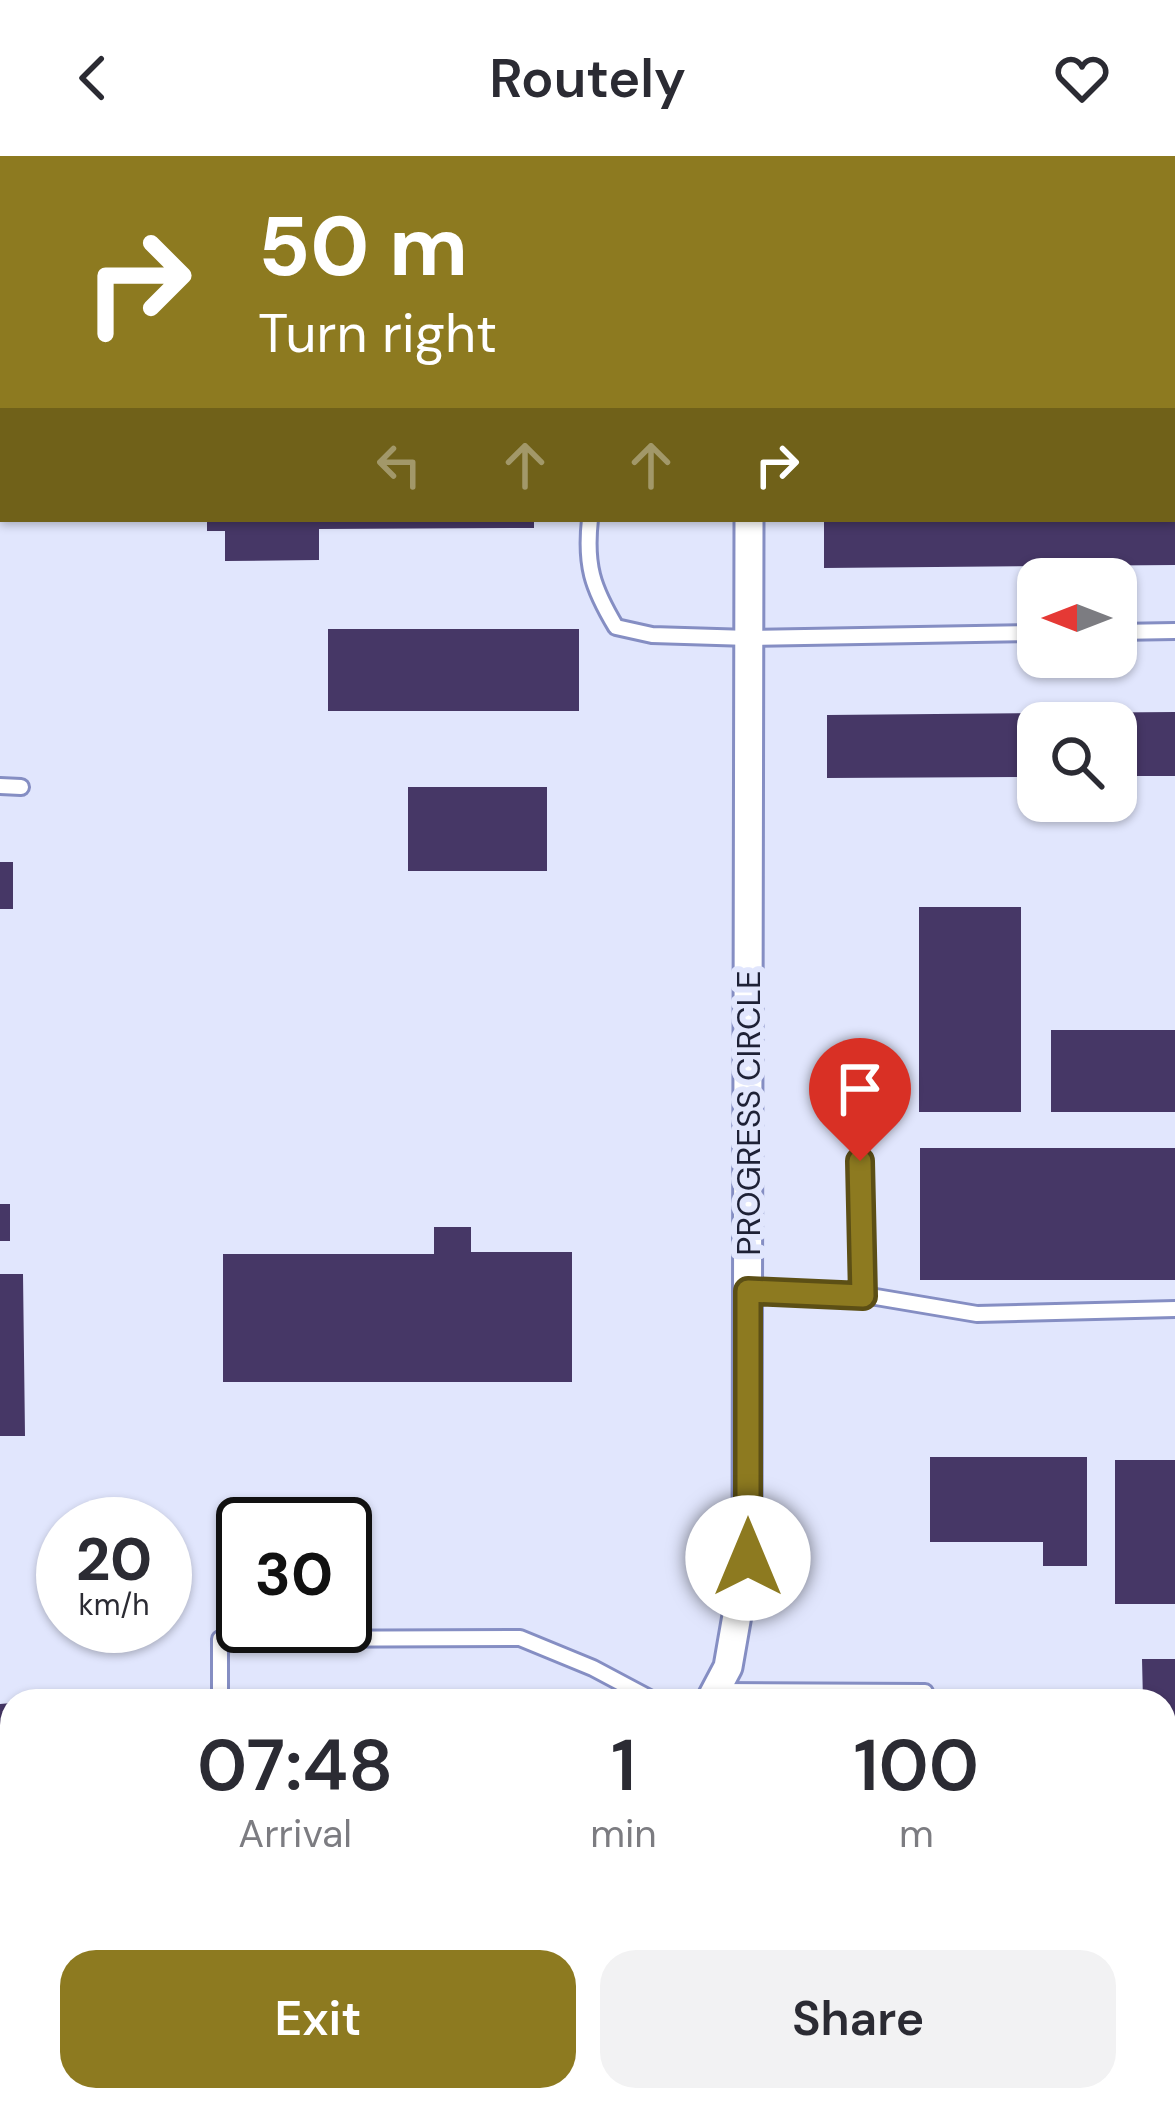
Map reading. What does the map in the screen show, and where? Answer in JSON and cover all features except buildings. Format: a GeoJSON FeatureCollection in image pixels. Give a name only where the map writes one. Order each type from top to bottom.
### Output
{"type":"FeatureCollection","features":[{"type":"Feature","properties":{"kind":"street","name":"PROGRESS CIRCLE"},"geometry":{"type":"LineString","coordinates":[[716,1689],[728,1666],[748,1558],[749,522]]}},
{"type":"Feature","properties":{"kind":"lane"},"geometry":{"type":"LineString","coordinates":[[590,522],[588,568],[616,627],[652,635],[749,638],[1017,633]]}},
{"type":"Feature","properties":{"kind":"lane"},"geometry":{"type":"LineString","coordinates":[[1137,632],[1175,631]]}},
{"type":"Feature","properties":{"kind":"lane"},"geometry":{"type":"LineString","coordinates":[[0,786],[21,787]]}},
{"type":"Feature","properties":{"kind":"lane"},"geometry":{"type":"LineString","coordinates":[[860,1161],[863,1296]]}},
{"type":"Feature","properties":{"kind":"lane"},"geometry":{"type":"LineString","coordinates":[[748,1291],[863,1296],[977,1314],[1175,1309]]}},
{"type":"Feature","properties":{"kind":"lane"},"geometry":{"type":"LineString","coordinates":[[220,1689],[220,1639],[382,1638],[520,1638],[632,1689]]}},
{"type":"Feature","properties":{"kind":"route"},"geometry":{"type":"LineString","coordinates":[[748,1558],[748,1291],[863,1296],[860,1161]]}}]}
